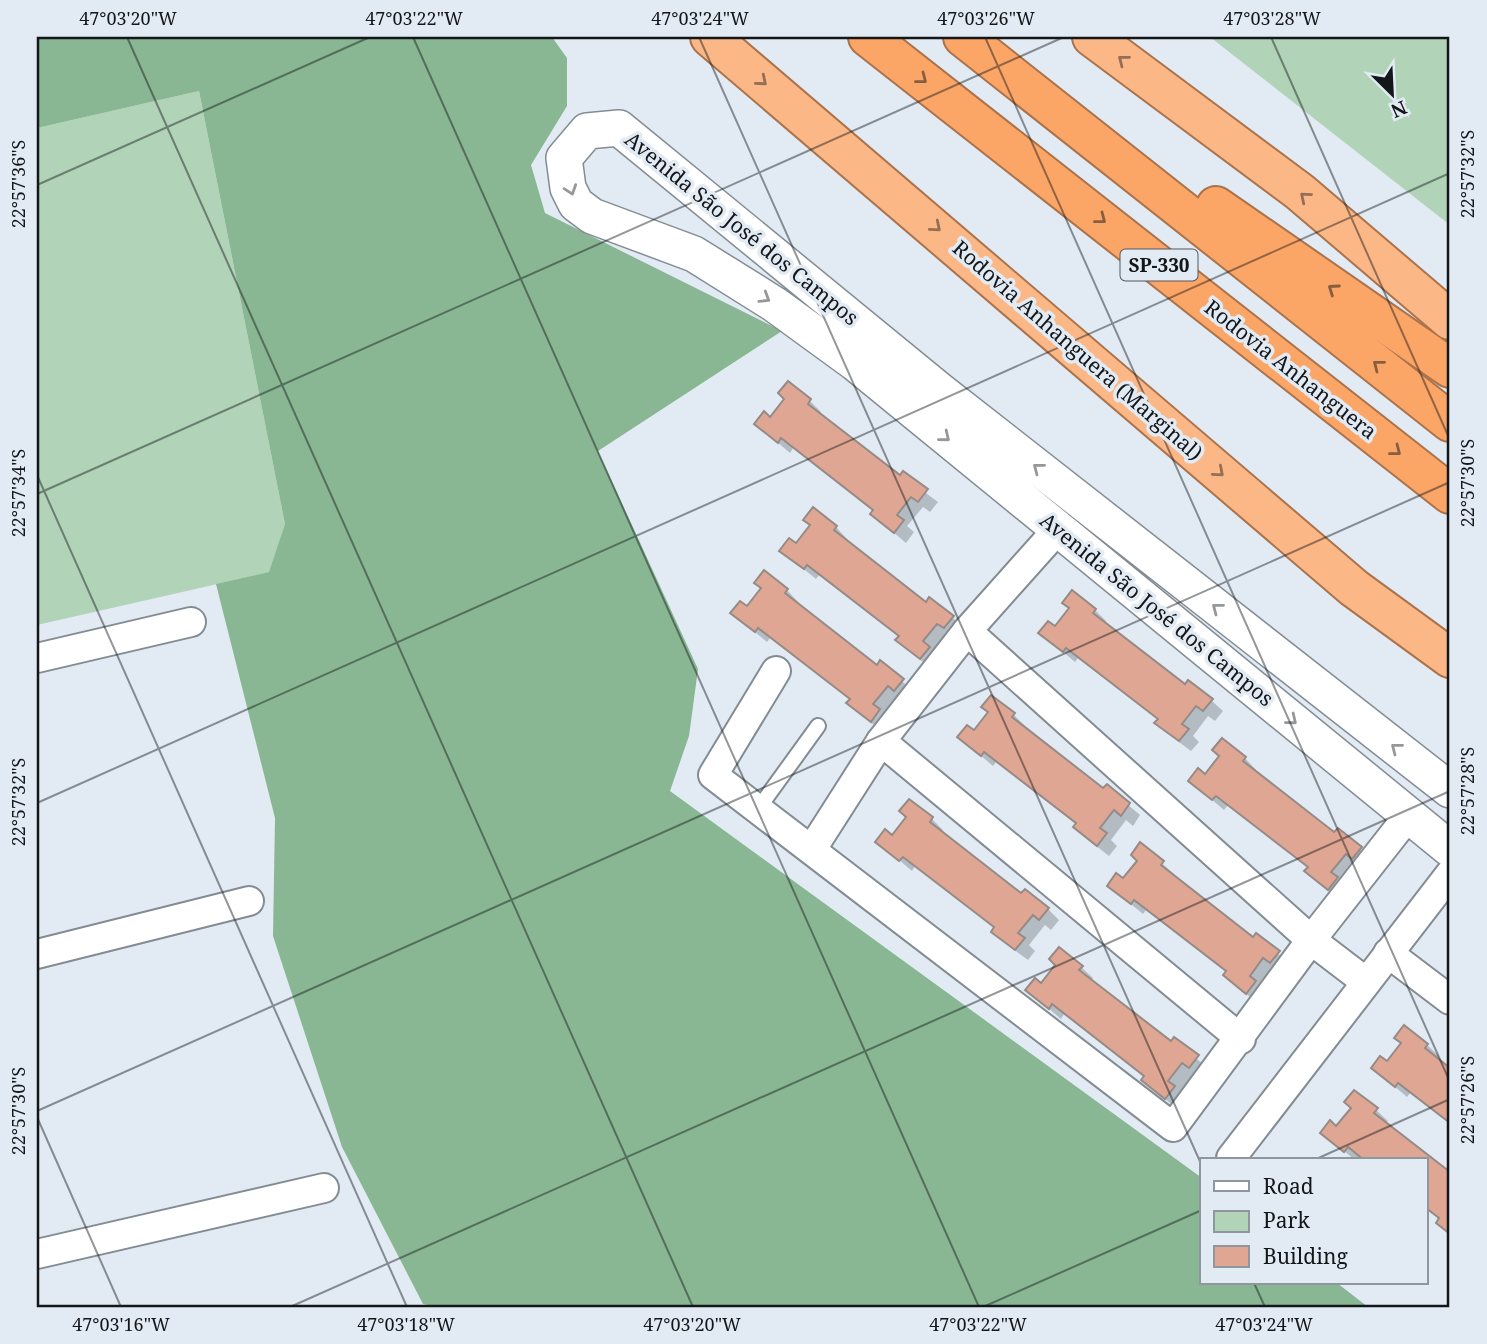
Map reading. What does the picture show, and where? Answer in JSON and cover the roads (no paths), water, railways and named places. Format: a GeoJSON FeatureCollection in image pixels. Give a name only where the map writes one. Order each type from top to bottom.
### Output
{"type":"FeatureCollection","features":[{"type":"Feature","properties":{"kind":"highway","name":"Rodovia Anhanguera (Marginal)"},"geometry":{"type":"LineString","coordinates":[[710,37],[1354,588],[1450,658]]}},
{"type":"Feature","properties":{"kind":"highway","name":"Rodovia Anhanguera"},"geometry":{"type":"LineString","coordinates":[[869,37],[1450,494]]}},
{"type":"Feature","properties":{"kind":"highway","name":"SP-330"},"geometry":{"type":"LineString","coordinates":[[963,37],[1450,422]]}},
{"type":"Feature","properties":{"kind":"highway"},"geometry":{"type":"LineString","coordinates":[[975,37],[1450,368]]}},
{"type":"Feature","properties":{"kind":"highway"},"geometry":{"type":"LineString","coordinates":[[1092,37],[1300,192],[1450,320]]}},
{"type":"Feature","properties":{"kind":"highway"},"geometry":{"type":"LineString","coordinates":[[1354,588],[1450,679]]}},
{"type":"Feature","properties":{"kind":"street","name":"Avenida São José dos Campos"},"geometry":{"type":"LineString","coordinates":[[1450,790],[939,390],[619,128],[587,131],[564,158],[568,188],[576,204],[592,216],[694,254],[774,304],[855,363],[1450,849]]}},
{"type":"Feature","properties":{"kind":"street"},"geometry":{"type":"LineString","coordinates":[[812,849],[880,741],[967,631],[1058,529]]}},
{"type":"Feature","properties":{"kind":"street"},"geometry":{"type":"LineString","coordinates":[[37,658],[191,622]]}},
{"type":"Feature","properties":{"kind":"street"},"geometry":{"type":"LineString","coordinates":[[967,631],[1311,940],[1366,982]]}},
{"type":"Feature","properties":{"kind":"street"},"geometry":{"type":"LineString","coordinates":[[776,671],[713,775],[1173,1127],[1241,1039],[1311,940],[1409,815]]}},
{"type":"Feature","properties":{"kind":"street"},"geometry":{"type":"LineString","coordinates":[[880,741],[1241,1039]]}},
{"type":"Feature","properties":{"kind":"street"},"geometry":{"type":"LineString","coordinates":[[1231,1158],[1450,874]]}},
{"type":"Feature","properties":{"kind":"street"},"geometry":{"type":"LineString","coordinates":[[37,954],[249,901]]}},
{"type":"Feature","properties":{"kind":"street"},"geometry":{"type":"LineString","coordinates":[[1388,953],[1450,1000]]}},
{"type":"Feature","properties":{"kind":"street"},"geometry":{"type":"LineString","coordinates":[[37,1254],[324,1188]]}},
{"type":"Feature","properties":{"kind":"lane"},"geometry":{"type":"LineString","coordinates":[[758,809],[818,726]]}}]}
